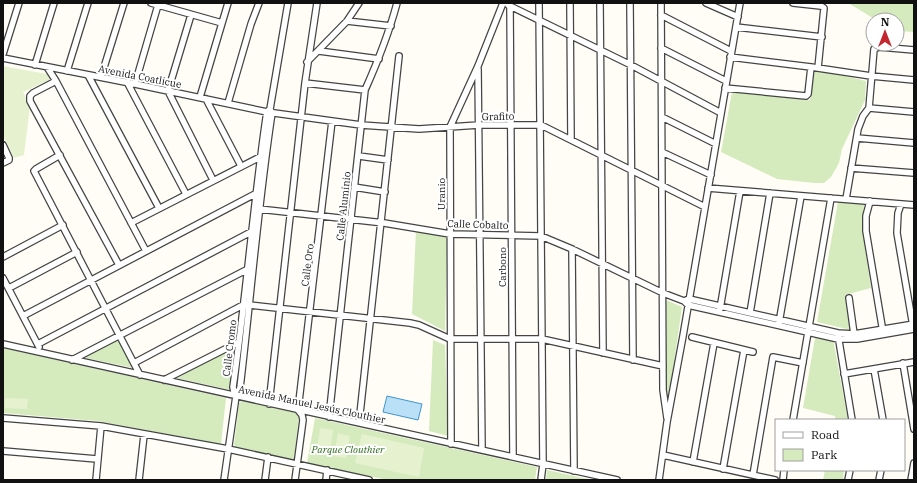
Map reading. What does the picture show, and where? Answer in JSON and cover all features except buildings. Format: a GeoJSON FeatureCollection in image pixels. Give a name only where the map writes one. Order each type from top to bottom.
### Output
{"type":"FeatureCollection","features":[{"type":"Feature","properties":{"kind":"street"},"geometry":{"type":"LineString","coordinates":[[3,54],[19,3]]}},
{"type":"Feature","properties":{"kind":"street"},"geometry":{"type":"LineString","coordinates":[[35,65],[54,3]]}},
{"type":"Feature","properties":{"kind":"street"},"geometry":{"type":"LineString","coordinates":[[67,71],[88,3]]}},
{"type":"Feature","properties":{"kind":"street"},"geometry":{"type":"LineString","coordinates":[[101,77],[124,3]]}},
{"type":"Feature","properties":{"kind":"street"},"geometry":{"type":"LineString","coordinates":[[151,3],[222,23]]}},
{"type":"Feature","properties":{"kind":"street"},"geometry":{"type":"LineString","coordinates":[[228,3],[203,98],[241,166]]}},
{"type":"Feature","properties":{"kind":"street"},"geometry":{"type":"LineString","coordinates":[[228,103],[251,24],[259,3]]}},
{"type":"Feature","properties":{"kind":"street","name":"Calle Cromo"},"geometry":{"type":"LineString","coordinates":[[236,396],[239,393],[240,388],[250,305],[270,112],[288,3]]}},
{"type":"Feature","properties":{"kind":"street"},"geometry":{"type":"LineString","coordinates":[[269,404],[302,118],[307,62],[317,3]]}},
{"type":"Feature","properties":{"kind":"street"},"geometry":{"type":"LineString","coordinates":[[307,62],[347,21],[359,3]]}},
{"type":"Feature","properties":{"kind":"street","name":"Calle Aluminio"},"geometry":{"type":"LineString","coordinates":[[329,416],[366,90],[391,26],[397,3]]}},
{"type":"Feature","properties":{"kind":"street"},"geometry":{"type":"LineString","coordinates":[[539,3],[543,464],[541,480]]}},
{"type":"Feature","properties":{"kind":"street"},"geometry":{"type":"LineString","coordinates":[[570,3],[571,139]]}},
{"type":"Feature","properties":{"kind":"street"},"geometry":{"type":"LineString","coordinates":[[600,3],[603,353]]}},
{"type":"Feature","properties":{"kind":"street"},"geometry":{"type":"LineString","coordinates":[[630,3],[633,360]]}},
{"type":"Feature","properties":{"kind":"street"},"geometry":{"type":"LineString","coordinates":[[661,3],[663,366],[664,398],[667,422]]}},
{"type":"Feature","properties":{"kind":"street"},"geometry":{"type":"LineString","coordinates":[[707,3],[738,17]]}},
{"type":"Feature","properties":{"kind":"street"},"geometry":{"type":"LineString","coordinates":[[658,480],[687,302],[711,175],[740,3]]}},
{"type":"Feature","properties":{"kind":"street"},"geometry":{"type":"LineString","coordinates":[[793,3],[824,7],[825,9],[818,68]]}},
{"type":"Feature","properties":{"kind":"street"},"geometry":{"type":"LineString","coordinates":[[505,4],[631,65],[721,113]]}},
{"type":"Feature","properties":{"kind":"street","name":"Uranio"},"geometry":{"type":"LineString","coordinates":[[451,444],[450,127],[505,4]]}},
{"type":"Feature","properties":{"kind":"street","name":"Carbono"},"geometry":{"type":"LineString","coordinates":[[505,4],[510,124],[513,457]]}},
{"type":"Feature","properties":{"kind":"street"},"geometry":{"type":"LineString","coordinates":[[135,84],[158,5]]}},
{"type":"Feature","properties":{"kind":"street"},"geometry":{"type":"LineString","coordinates":[[191,15],[168,91],[214,180]]}},
{"type":"Feature","properties":{"kind":"street"},"geometry":{"type":"LineString","coordinates":[[661,15],[731,54],[871,76],[914,80]]}},
{"type":"Feature","properties":{"kind":"street"},"geometry":{"type":"LineString","coordinates":[[347,21],[391,26]]}},
{"type":"Feature","properties":{"kind":"street"},"geometry":{"type":"LineString","coordinates":[[736,27],[822,37]]}},
{"type":"Feature","properties":{"kind":"street"},"geometry":{"type":"LineString","coordinates":[[846,199],[861,121],[869,108],[873,51],[876,47],[914,50]]}},
{"type":"Feature","properties":{"kind":"street"},"geometry":{"type":"LineString","coordinates":[[661,48],[726,81]]}},
{"type":"Feature","properties":{"kind":"street"},"geometry":{"type":"LineString","coordinates":[[319,51],[379,59]]}},
{"type":"Feature","properties":{"kind":"street"},"geometry":{"type":"LineString","coordinates":[[359,423],[399,56]]}},
{"type":"Feature","properties":{"kind":"street","name":"Avenida Coatlicue"},"geometry":{"type":"LineString","coordinates":[[3,58],[128,82],[270,112]]}},
{"type":"Feature","properties":{"kind":"street"},"geometry":{"type":"LineString","coordinates":[[478,66],[482,450]]}},
{"type":"Feature","properties":{"kind":"street"},"geometry":{"type":"LineString","coordinates":[[47,67],[56,81],[146,251]]}},
{"type":"Feature","properties":{"kind":"street"},"geometry":{"type":"LineString","coordinates":[[725,88],[806,96],[808,94],[811,67]]}},
{"type":"Feature","properties":{"kind":"street"},"geometry":{"type":"LineString","coordinates":[[88,75],[159,208]]}},
{"type":"Feature","properties":{"kind":"street"},"geometry":{"type":"LineString","coordinates":[[56,81],[33,93],[30,97],[32,104],[119,265]]}},
{"type":"Feature","properties":{"kind":"street"},"geometry":{"type":"LineString","coordinates":[[128,82],[186,194]]}},
{"type":"Feature","properties":{"kind":"street"},"geometry":{"type":"LineString","coordinates":[[305,83],[366,90]]}},
{"type":"Feature","properties":{"kind":"street"},"geometry":{"type":"LineString","coordinates":[[869,108],[914,112]]}},
{"type":"Feature","properties":{"kind":"street","name":"Calle Cromo"},"geometry":{"type":"LineString","coordinates":[[236,396],[233,387],[248,268],[255,194],[260,157],[270,112]]}},
{"type":"Feature","properties":{"kind":"street","name":"Grafito"},"geometry":{"type":"LineString","coordinates":[[270,112],[302,118],[392,128],[419,129],[510,124],[541,125],[705,207]]}},
{"type":"Feature","properties":{"kind":"street"},"geometry":{"type":"LineString","coordinates":[[662,117],[716,144]]}},
{"type":"Feature","properties":{"kind":"street","name":"Calle Oro"},"geometry":{"type":"LineString","coordinates":[[298,410],[332,121]]}},
{"type":"Feature","properties":{"kind":"street"},"geometry":{"type":"LineString","coordinates":[[857,138],[914,143]]}},
{"type":"Feature","properties":{"kind":"street"},"geometry":{"type":"LineString","coordinates":[[3,145],[9,159],[3,163]]}},
{"type":"Feature","properties":{"kind":"street"},"geometry":{"type":"LineString","coordinates":[[662,152],[711,175]]}},
{"type":"Feature","properties":{"kind":"street"},"geometry":{"type":"LineString","coordinates":[[60,155],[34,171],[140,375]]}},
{"type":"Feature","properties":{"kind":"street"},"geometry":{"type":"LineString","coordinates":[[359,156],[388,160]]}},
{"type":"Feature","properties":{"kind":"street"},"geometry":{"type":"LineString","coordinates":[[131,223],[260,157]]}},
{"type":"Feature","properties":{"kind":"street"},"geometry":{"type":"LineString","coordinates":[[851,168],[914,173]]}},
{"type":"Feature","properties":{"kind":"street"},"geometry":{"type":"LineString","coordinates":[[354,187],[385,192]]}},
{"type":"Feature","properties":{"kind":"street"},"geometry":{"type":"LineString","coordinates":[[708,188],[914,205]]}},
{"type":"Feature","properties":{"kind":"street"},"geometry":{"type":"LineString","coordinates":[[720,310],[740,191]]}},
{"type":"Feature","properties":{"kind":"street"},"geometry":{"type":"LineString","coordinates":[[750,313],[770,193]]}},
{"type":"Feature","properties":{"kind":"street"},"geometry":{"type":"LineString","coordinates":[[23,316],[255,194]]}},
{"type":"Feature","properties":{"kind":"street"},"geometry":{"type":"LineString","coordinates":[[779,323],[801,196]]}},
{"type":"Feature","properties":{"kind":"street"},"geometry":{"type":"LineString","coordinates":[[793,419],[831,198]]}},
{"type":"Feature","properties":{"kind":"street"},"geometry":{"type":"LineString","coordinates":[[870,201],[866,216],[866,231],[883,331]]}},
{"type":"Feature","properties":{"kind":"street"},"geometry":{"type":"LineString","coordinates":[[720,310],[779,323],[809,326],[838,336],[914,326],[897,233],[898,213],[901,204]]}},
{"type":"Feature","properties":{"kind":"street","name":"Calle Cobalto"},"geometry":{"type":"LineString","coordinates":[[259,209],[321,215],[450,234],[541,236],[572,249],[663,293],[687,302],[720,310]]}},
{"type":"Feature","properties":{"kind":"street"},"geometry":{"type":"LineString","coordinates":[[3,256],[63,226]]}},
{"type":"Feature","properties":{"kind":"street"},"geometry":{"type":"LineString","coordinates":[[38,344],[251,232]]}},
{"type":"Feature","properties":{"kind":"street"},"geometry":{"type":"LineString","coordinates":[[572,249],[574,470]]}},
{"type":"Feature","properties":{"kind":"street"},"geometry":{"type":"LineString","coordinates":[[9,288],[77,252]]}},
{"type":"Feature","properties":{"kind":"street"},"geometry":{"type":"LineString","coordinates":[[72,360],[248,268]]}},
{"type":"Feature","properties":{"kind":"street"},"geometry":{"type":"LineString","coordinates":[[3,278],[42,353]]}},
{"type":"Feature","properties":{"kind":"street"},"geometry":{"type":"LineString","coordinates":[[849,298],[854,334]]}},
{"type":"Feature","properties":{"kind":"street"},"geometry":{"type":"LineString","coordinates":[[134,363],[243,305],[250,305],[414,324],[450,339],[542,339],[663,366]]}},
{"type":"Feature","properties":{"kind":"street"},"geometry":{"type":"LineString","coordinates":[[720,310],[750,313],[808,332],[857,339],[883,331]]}},
{"type":"Feature","properties":{"kind":"street"},"geometry":{"type":"LineString","coordinates":[[838,336],[852,419]]}},
{"type":"Feature","properties":{"kind":"street"},"geometry":{"type":"LineString","coordinates":[[692,337],[752,352]]}},
{"type":"Feature","properties":{"kind":"street"},"geometry":{"type":"LineString","coordinates":[[164,380],[239,342]]}},
{"type":"Feature","properties":{"kind":"street"},"geometry":{"type":"LineString","coordinates":[[693,462],[714,343]]}},
{"type":"Feature","properties":{"kind":"street","name":"Avenida Manuel Jesús Clouthier"},"geometry":{"type":"LineString","coordinates":[[3,344],[617,480]]}},
{"type":"Feature","properties":{"kind":"street"},"geometry":{"type":"LineString","coordinates":[[723,468],[744,350]]}},
{"type":"Feature","properties":{"kind":"street"},"geometry":{"type":"LineString","coordinates":[[753,475],[773,357],[802,363]]}},
{"type":"Feature","properties":{"kind":"street"},"geometry":{"type":"LineString","coordinates":[[844,374],[914,362]]}},
{"type":"Feature","properties":{"kind":"street"},"geometry":{"type":"LineString","coordinates":[[903,363],[914,430]]}},
{"type":"Feature","properties":{"kind":"street"},"geometry":{"type":"LineString","coordinates":[[874,369],[883,419]]}},
{"type":"Feature","properties":{"kind":"street"},"geometry":{"type":"LineString","coordinates":[[224,480],[236,396]]}},
{"type":"Feature","properties":{"kind":"street"},"geometry":{"type":"LineString","coordinates":[[295,480],[303,420],[302,415],[298,410]]}},
{"type":"Feature","properties":{"kind":"street"},"geometry":{"type":"LineString","coordinates":[[303,420],[307,415],[316,414]]}},
{"type":"Feature","properties":{"kind":"street"},"geometry":{"type":"LineString","coordinates":[[3,418],[101,426],[268,457],[327,470],[357,479],[369,480]]}},
{"type":"Feature","properties":{"kind":"street"},"geometry":{"type":"LineString","coordinates":[[96,480],[101,426]]}},
{"type":"Feature","properties":{"kind":"street"},"geometry":{"type":"LineString","coordinates":[[139,480],[144,435]]}},
{"type":"Feature","properties":{"kind":"street"},"geometry":{"type":"LineString","coordinates":[[3,451],[98,459]]}},
{"type":"Feature","properties":{"kind":"street"},"geometry":{"type":"LineString","coordinates":[[663,455],[775,480]]}},
{"type":"Feature","properties":{"kind":"street"},"geometry":{"type":"LineString","coordinates":[[265,480],[268,457]]}},
{"type":"Feature","properties":{"kind":"street"},"geometry":{"type":"LineString","coordinates":[[911,480],[914,463]]}},
{"type":"Feature","properties":{"kind":"street"},"geometry":{"type":"LineString","coordinates":[[326,480],[327,470]]}},
{"type":"Feature","properties":{"kind":"green space"},"geometry":{"type":"Polygon","coordinates":[[[848,3],[914,3],[914,32],[905,31],[905,12],[865,13],[848,3]]]}},
{"type":"Feature","properties":{"kind":"green space"},"geometry":{"type":"Polygon","coordinates":[[[3,66],[47,74],[51,79],[23,92],[30,106],[24,155],[14,158],[3,135],[3,66]]]}},
{"type":"Feature","properties":{"kind":"green space"},"geometry":{"type":"Polygon","coordinates":[[[815,69],[866,81],[865,100],[842,149],[839,163],[831,177],[824,183],[777,179],[721,152],[732,92],[810,100],[815,69]]]}},
{"type":"Feature","properties":{"kind":"green space"},"geometry":{"type":"Polygon","coordinates":[[[838,202],[864,204],[862,227],[871,288],[845,295],[851,330],[817,322],[838,202]]]}},
{"type":"Feature","properties":{"kind":"green space"},"geometry":{"type":"Polygon","coordinates":[[[416,231],[447,237],[445,331],[412,314],[416,231]]]}},
{"type":"Feature","properties":{"kind":"green space"},"geometry":{"type":"Polygon","coordinates":[[[666,300],[682,307],[669,397],[666,396],[666,300]]]}},
{"type":"Feature","properties":{"kind":"green space"},"geometry":{"type":"Polygon","coordinates":[[[815,338],[833,339],[848,419],[835,419],[835,416],[803,408],[815,338]]]}},
{"type":"Feature","properties":{"kind":"green space"},"geometry":{"type":"Polygon","coordinates":[[[118,339],[134,368],[81,357],[118,339]]]}},
{"type":"Feature","properties":{"kind":"green space"},"geometry":{"type":"Polygon","coordinates":[[[433,340],[445,345],[448,436],[429,431],[433,340]]]}},
{"type":"Feature","properties":{"kind":"green space"},"geometry":{"type":"Polygon","coordinates":[[[236,346],[230,390],[177,378],[236,346]]]}},
{"type":"Feature","properties":{"kind":"green space"},"geometry":{"type":"Polygon","coordinates":[[[3,348],[226,398],[221,444],[98,421],[3,413],[3,348]]]}},
{"type":"Feature","properties":{"kind":"green space"},"geometry":{"type":"Polygon","coordinates":[[[5,398],[28,399],[27,409],[5,408],[5,398]]]}},
{"type":"Feature","properties":{"kind":"green space","name":"Parque Clouthier"},"geometry":{"type":"Polygon","coordinates":[[[242,401],[297,413],[299,416],[294,459],[291,460],[236,448],[234,445],[239,403],[242,401]]]}},
{"type":"Feature","properties":{"kind":"green space","name":"Parque Clouthier"},"geometry":{"type":"Polygon","coordinates":[[[315,418],[537,467],[535,480],[388,480],[307,463],[315,418]]]}},
{"type":"Feature","properties":{"kind":"green space"},"geometry":{"type":"Polygon","coordinates":[[[320,428],[333,430],[330,451],[317,449],[320,428]]]}},
{"type":"Feature","properties":{"kind":"green space"},"geometry":{"type":"Polygon","coordinates":[[[338,433],[350,436],[346,458],[334,456],[338,433]]]}},
{"type":"Feature","properties":{"kind":"green space"},"geometry":{"type":"Polygon","coordinates":[[[362,434],[424,448],[419,477],[355,463],[362,434]]]}},
{"type":"Feature","properties":{"kind":"green space"},"geometry":{"type":"Polygon","coordinates":[[[547,470],[592,480],[546,480],[547,470]]]}},
{"type":"Feature","properties":{"kind":"green space"},"geometry":{"type":"Polygon","coordinates":[[[825,471],[844,471],[843,480],[823,480],[825,471]]]}},
{"type":"Feature","properties":{"kind":"water"},"geometry":{"type":"Polygon","coordinates":[[[387,396],[422,404],[418,420],[383,412],[387,396]]]}}]}
